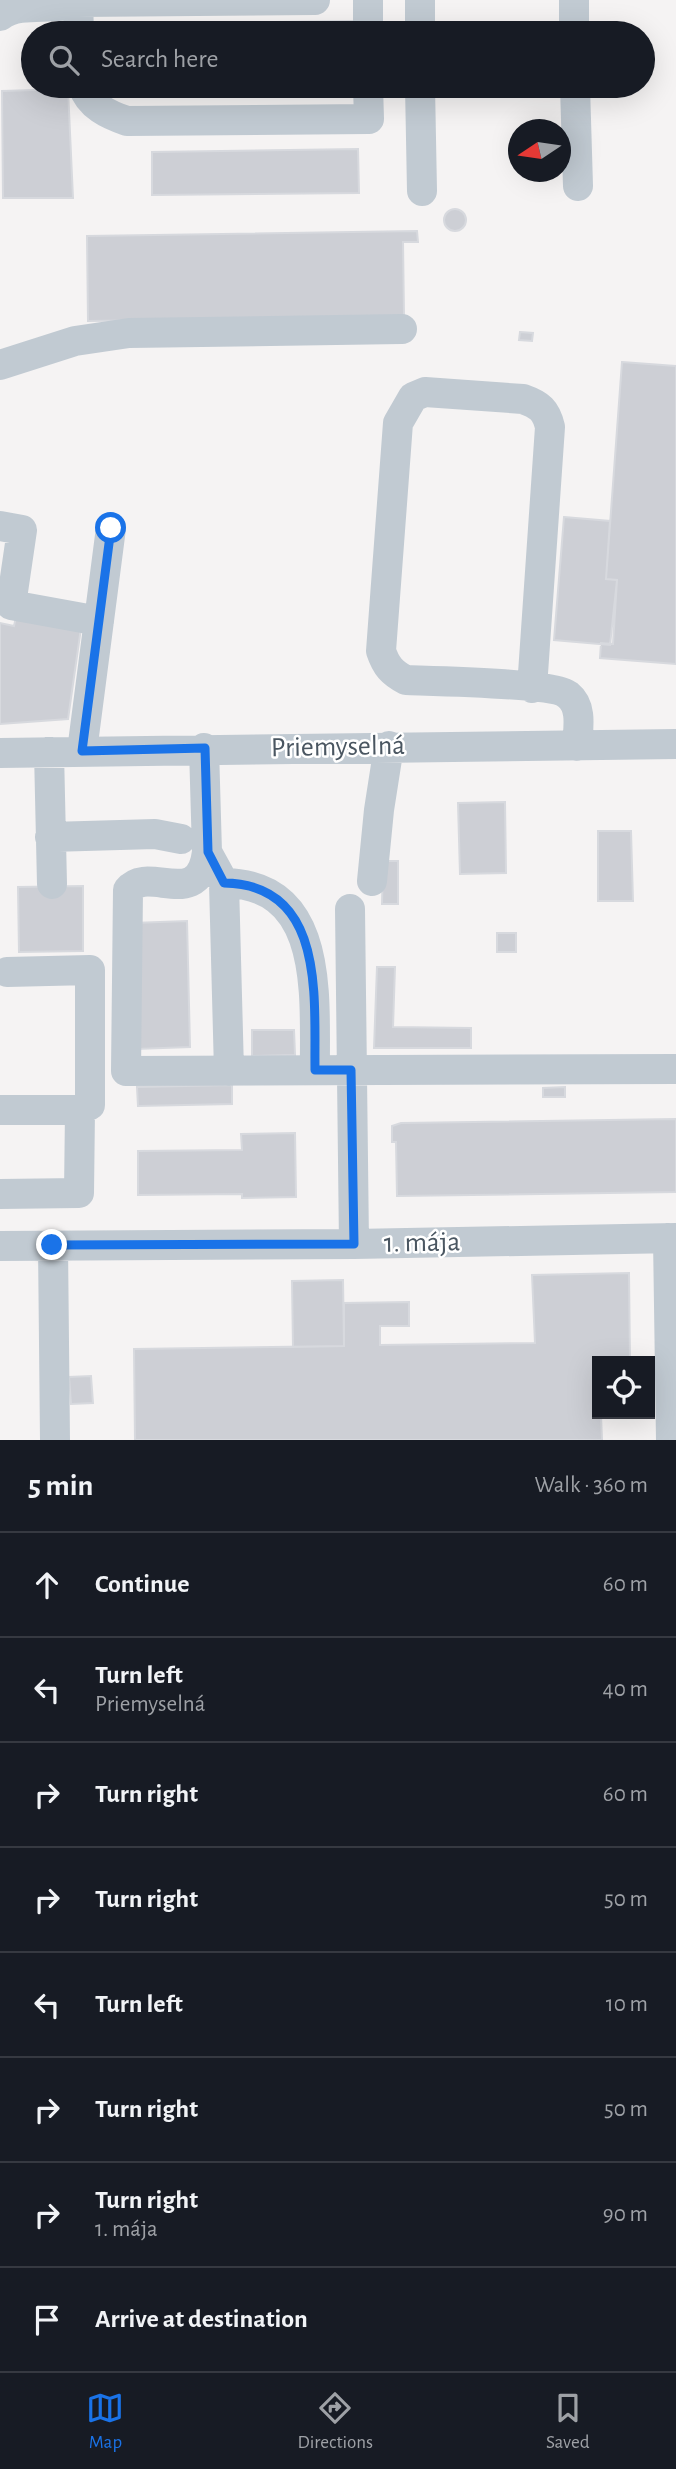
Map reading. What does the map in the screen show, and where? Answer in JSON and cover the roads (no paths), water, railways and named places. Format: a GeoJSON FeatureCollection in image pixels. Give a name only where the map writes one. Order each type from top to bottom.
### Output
{"type":"FeatureCollection","features":[{"type":"Feature","properties":{"kind":"street"},"geometry":{"type":"LineString","coordinates":[[0,16],[21,7],[69,5],[78,1],[315,0]]}},
{"type":"Feature","properties":{"kind":"street"},"geometry":{"type":"LineString","coordinates":[[368,0],[368,21]]}},
{"type":"Feature","properties":{"kind":"street"},"geometry":{"type":"LineString","coordinates":[[419,0],[420,21]]}},
{"type":"Feature","properties":{"kind":"street"},"geometry":{"type":"LineString","coordinates":[[573,0],[574,21]]}},
{"type":"Feature","properties":{"kind":"street"},"geometry":{"type":"LineString","coordinates":[[78,1],[79,21]]}},
{"type":"Feature","properties":{"kind":"street"},"geometry":{"type":"LineString","coordinates":[[91,98],[111,115],[127,121],[369,118],[368,98]]}},
{"type":"Feature","properties":{"kind":"street"},"geometry":{"type":"LineString","coordinates":[[420,98],[422,191]]}},
{"type":"Feature","properties":{"kind":"street"},"geometry":{"type":"LineString","coordinates":[[575,98],[578,186]]}},
{"type":"Feature","properties":{"kind":"street"},"geometry":{"type":"LineString","coordinates":[[0,365],[75,341],[129,333],[402,328]]}},
{"type":"Feature","properties":{"kind":"street"},"geometry":{"type":"LineString","coordinates":[[532,688],[550,427],[546,412],[538,404],[523,399],[425,392],[413,397],[398,423],[382,651],[385,662],[393,673],[406,680],[532,688],[557,689],[568,694],[579,713],[577,746]]}},
{"type":"Feature","properties":{"kind":"street"},"geometry":{"type":"LineString","coordinates":[[0,526],[22,530],[11,606],[99,621]]}},
{"type":"Feature","properties":{"kind":"street"},"geometry":{"type":"LineString","coordinates":[[82,751],[111,528]]}},
{"type":"Feature","properties":{"kind":"street","name":"Priemyselná"},"geometry":{"type":"LineString","coordinates":[[0,753],[205,748],[676,744]]}},
{"type":"Feature","properties":{"kind":"street"},"geometry":{"type":"LineString","coordinates":[[373,881],[379,810],[389,746]]}},
{"type":"Feature","properties":{"kind":"street"},"geometry":{"type":"LineString","coordinates":[[205,748],[208,852],[203,873],[192,882],[138,883],[128,890],[126,1071],[676,1069]]}},
{"type":"Feature","properties":{"kind":"street"},"geometry":{"type":"LineString","coordinates":[[49,752],[52,884]]}},
{"type":"Feature","properties":{"kind":"street"},"geometry":{"type":"LineString","coordinates":[[50,837],[155,834],[181,839]]}},
{"type":"Feature","properties":{"kind":"street"},"geometry":{"type":"LineString","coordinates":[[208,852],[224,883],[229,1070]]}},
{"type":"Feature","properties":{"kind":"street"},"geometry":{"type":"LineString","coordinates":[[224,883],[244,884],[269,892],[290,914],[306,941],[313,970],[315,1070]]}},
{"type":"Feature","properties":{"kind":"street"},"geometry":{"type":"LineString","coordinates":[[350,909],[354,1244]]}},
{"type":"Feature","properties":{"kind":"street"},"geometry":{"type":"LineString","coordinates":[[0,1110],[80,1110],[90,1105],[90,970],[7,971]]}},
{"type":"Feature","properties":{"kind":"street"},"geometry":{"type":"LineString","coordinates":[[0,1194],[79,1193],[80,1110]]}},
{"type":"Feature","properties":{"kind":"street"},"geometry":{"type":"LineString","coordinates":[[671,1440],[672,1238]]}},
{"type":"Feature","properties":{"kind":"street","name":"1. mája"},"geometry":{"type":"LineString","coordinates":[[0,1246],[354,1244],[672,1238]]}},
{"type":"Feature","properties":{"kind":"street"},"geometry":{"type":"LineString","coordinates":[[52,1245],[55,1440]]}}]}
